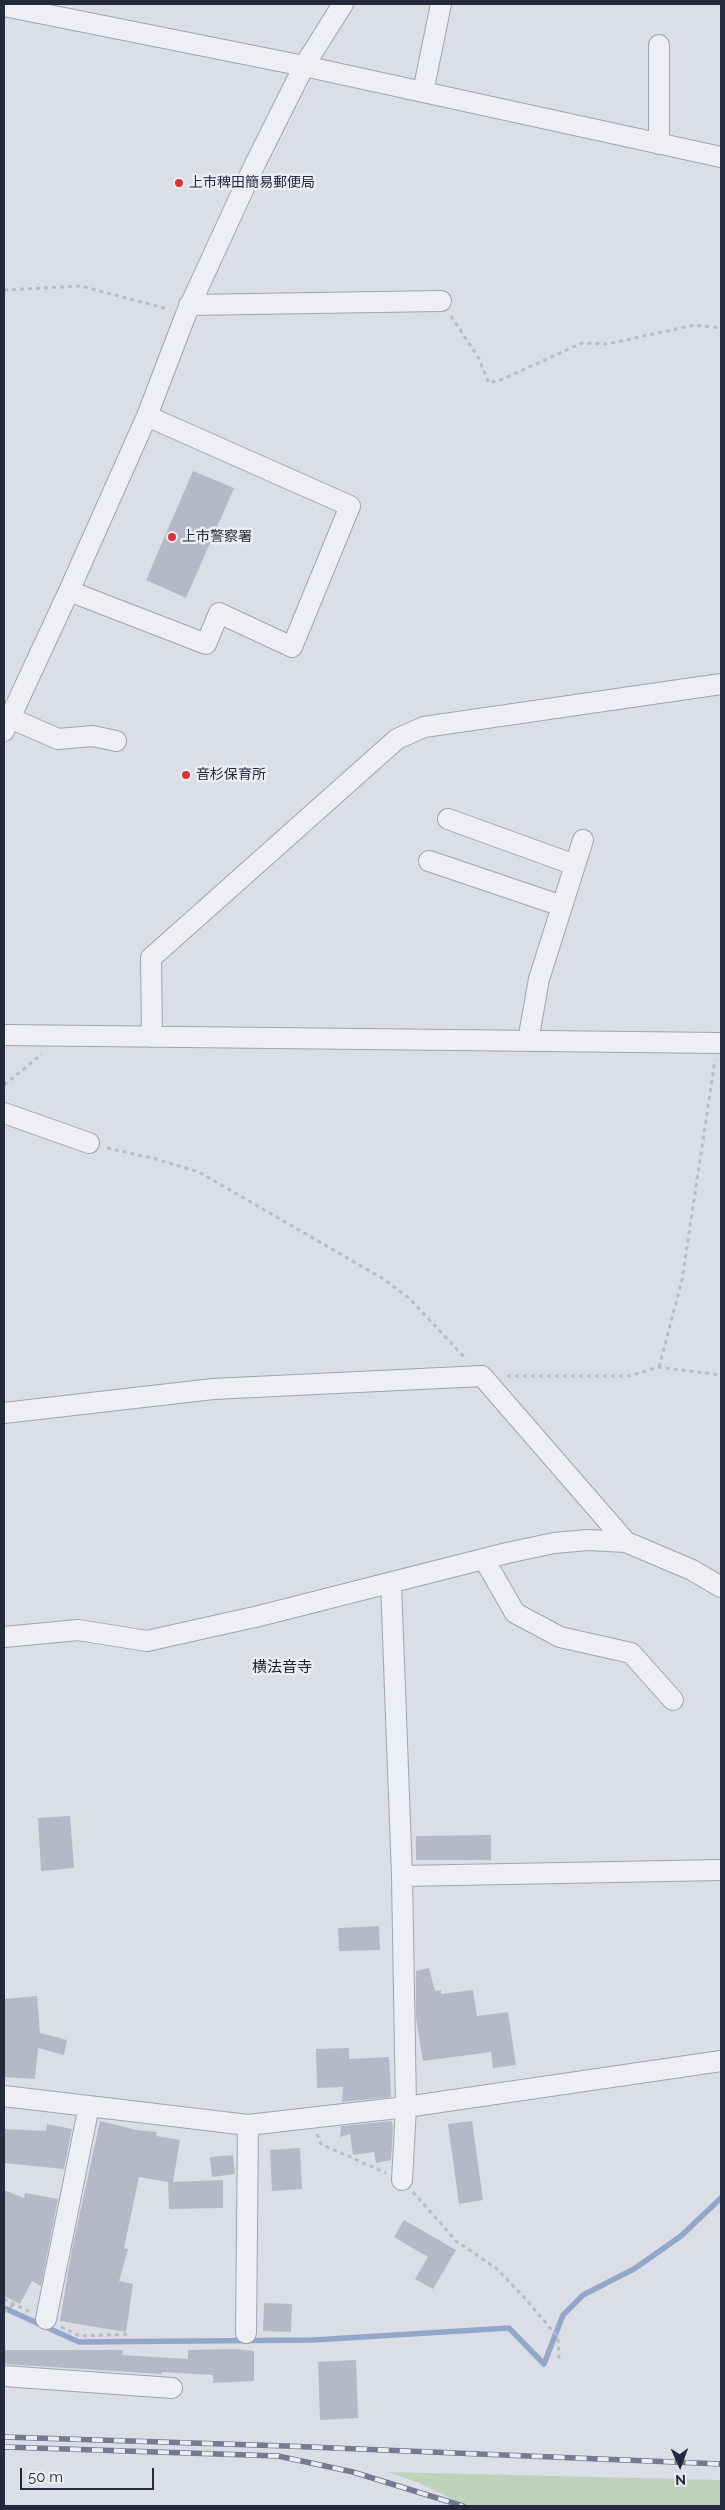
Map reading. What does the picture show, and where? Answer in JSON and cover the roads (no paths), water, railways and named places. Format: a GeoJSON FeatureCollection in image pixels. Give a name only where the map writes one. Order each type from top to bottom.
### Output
{"type":"FeatureCollection","features":[{"type":"Feature","properties":{"kind":"street"},"geometry":{"type":"LineString","coordinates":[[116,740],[93,736],[58,739],[6,722],[69,591],[147,416],[188,310],[255,164],[304,66],[343,4]]}},
{"type":"Feature","properties":{"kind":"street"},"geometry":{"type":"LineString","coordinates":[[423,92],[441,4]]}},
{"type":"Feature","properties":{"kind":"street"},"geometry":{"type":"LineString","coordinates":[[4,6],[304,66],[721,157]]}},
{"type":"Feature","properties":{"kind":"street"},"geometry":{"type":"LineString","coordinates":[[659,144],[660,44]]}},
{"type":"Feature","properties":{"kind":"street"},"geometry":{"type":"LineString","coordinates":[[188,310],[441,300]]}},
{"type":"Feature","properties":{"kind":"street"},"geometry":{"type":"LineString","coordinates":[[69,591],[206,644],[219,613],[292,647],[350,506],[147,416]]}},
{"type":"Feature","properties":{"kind":"street"},"geometry":{"type":"LineString","coordinates":[[152,1037],[151,958],[398,739],[424,726],[721,684]]}},
{"type":"Feature","properties":{"kind":"street"},"geometry":{"type":"LineString","coordinates":[[448,819],[575,865]]}},
{"type":"Feature","properties":{"kind":"street"},"geometry":{"type":"LineString","coordinates":[[528,1040],[539,978],[583,840]]}},
{"type":"Feature","properties":{"kind":"street"},"geometry":{"type":"LineString","coordinates":[[429,861],[562,906]]}},
{"type":"Feature","properties":{"kind":"street"},"geometry":{"type":"LineString","coordinates":[[4,1035],[719,1043]]}},
{"type":"Feature","properties":{"kind":"street"},"geometry":{"type":"LineString","coordinates":[[4,1113],[89,1144]]}},
{"type":"Feature","properties":{"kind":"street"},"geometry":{"type":"LineString","coordinates":[[4,1413],[213,1389],[482,1376],[626,1542]]}},
{"type":"Feature","properties":{"kind":"street"},"geometry":{"type":"LineString","coordinates":[[4,1637],[78,1630],[147,1640],[391,1584],[484,1559],[554,1543],[588,1540],[626,1542],[692,1570],[721,1587]]}},
{"type":"Feature","properties":{"kind":"street"},"geometry":{"type":"LineString","coordinates":[[484,1559],[515,1613],[560,1637],[631,1653],[673,1700]]}},
{"type":"Feature","properties":{"kind":"street"},"geometry":{"type":"LineString","coordinates":[[391,1584],[402,1876],[406,2107],[402,2180]]}},
{"type":"Feature","properties":{"kind":"street"},"geometry":{"type":"LineString","coordinates":[[402,1876],[721,1870]]}},
{"type":"Feature","properties":{"kind":"street"},"geometry":{"type":"LineString","coordinates":[[4,2096],[248,2125],[406,2107],[721,2061]]}},
{"type":"Feature","properties":{"kind":"street"},"geometry":{"type":"LineString","coordinates":[[46,2319],[89,2106]]}},
{"type":"Feature","properties":{"kind":"street"},"geometry":{"type":"LineString","coordinates":[[246,2333],[248,2125]]}},
{"type":"Feature","properties":{"kind":"street"},"geometry":{"type":"LineString","coordinates":[[4,2376],[172,2388]]}},
{"type":"Feature","properties":{"kind":"waterway"},"geometry":{"type":"LineString","coordinates":[[4,2308],[79,2342],[313,2340],[509,2328],[544,2364],[563,2315],[583,2295],[634,2269],[681,2236],[721,2198]]}},
{"type":"Feature","properties":{"kind":"railway"},"geometry":{"type":"LineString","coordinates":[[4,2437],[286,2446],[721,2464]]}},
{"type":"Feature","properties":{"kind":"railway"},"geometry":{"type":"LineString","coordinates":[[4,2447],[278,2456],[353,2472],[463,2506]]}},
{"type":"Feature","properties":{"kind":"place","name":"上市稗田簡易郵便局"},"geometry":{"type":"Point","coordinates":[179,183]}},
{"type":"Feature","properties":{"kind":"place","name":"上市警察署"},"geometry":{"type":"Point","coordinates":[172,537]}},
{"type":"Feature","properties":{"kind":"place","name":"音杉保育所"},"geometry":{"type":"Point","coordinates":[186,775]}},
{"type":"Feature","properties":{"kind":"district","name":"横法音寺"},"geometry":{"type":"Point","coordinates":[282,1667]}}]}
